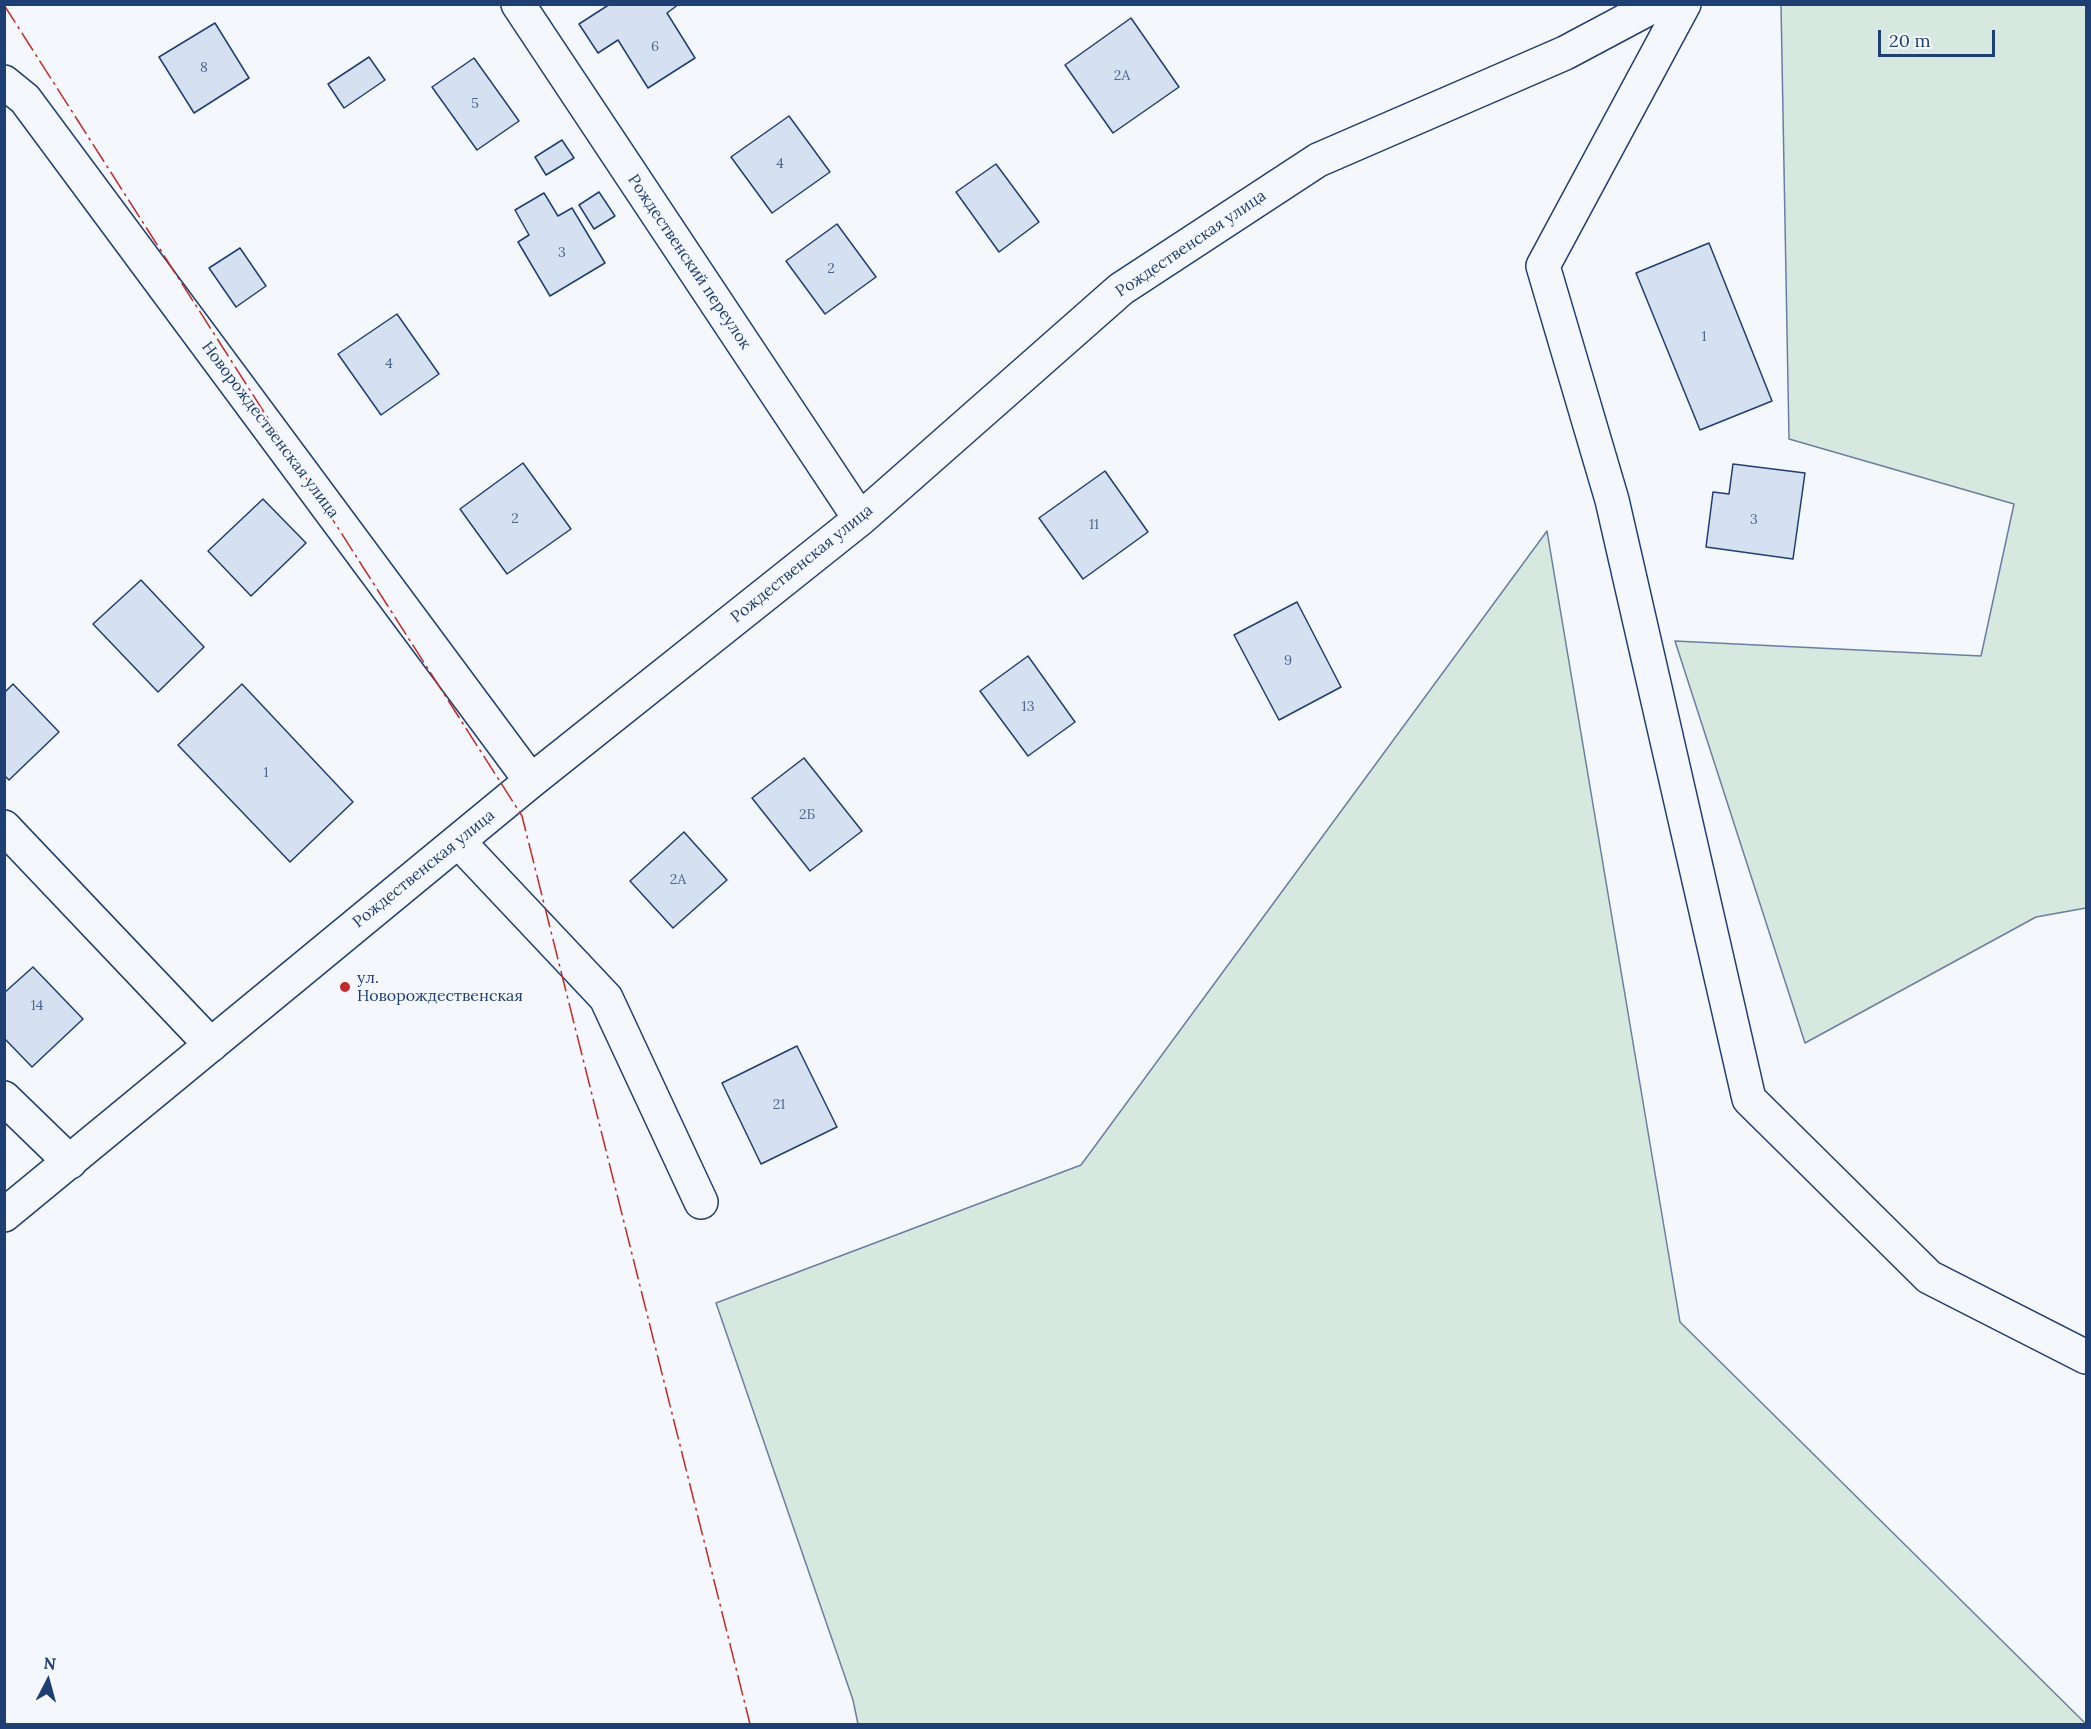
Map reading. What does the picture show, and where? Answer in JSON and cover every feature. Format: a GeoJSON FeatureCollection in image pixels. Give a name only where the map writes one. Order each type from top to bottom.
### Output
{"type":"FeatureCollection","features":[{"type":"Feature","properties":{"kind":"street","name":"Рождественский переулок"},"geometry":{"type":"LineString","coordinates":[[518,4],[860,519]]}},
{"type":"Feature","properties":{"kind":"street","name":"Рождественская улица"},"geometry":{"type":"LineString","coordinates":[[4,1215],[531,781],[860,519],[1121,289],[1318,160],[1565,53],[1657,4]]}},
{"type":"Feature","properties":{"kind":"street"},"geometry":{"type":"LineString","coordinates":[[1684,4],[1543,266],[1612,500],[1749,1099],[1929,1277],[2086,1357]]}},
{"type":"Feature","properties":{"kind":"street","name":"Новорождественская улица"},"geometry":{"type":"LineString","coordinates":[[4,82],[25,99],[531,781]]}},
{"type":"Feature","properties":{"kind":"street"},"geometry":{"type":"LineString","coordinates":[[4,826],[211,1045]]}},
{"type":"Feature","properties":{"kind":"street"},"geometry":{"type":"LineString","coordinates":[[458,841],[606,998],[701,1202]]}},
{"type":"Feature","properties":{"kind":"street"},"geometry":{"type":"LineString","coordinates":[[4,1098],[70,1162]]}},
{"type":"Feature","properties":{"kind":"shaded area"},"geometry":{"type":"Polygon","coordinates":[[[1781,5],[2086,5],[2086,908],[2036,917],[1805,1043],[1675,641],[1981,656],[2014,504],[1789,439],[1781,5]]]}},
{"type":"Feature","properties":{"kind":"shaded area"},"geometry":{"type":"Polygon","coordinates":[[[1547,531],[1680,1322],[2086,1724],[858,1724],[853,1700],[716,1303],[1081,1165],[1547,531]]]}},
{"type":"Feature","properties":{"kind":"building"},"geometry":{"type":"Polygon","coordinates":[[[610,4],[679,4],[667,13],[695,58],[648,88],[618,40],[598,53],[579,24],[610,4]]]}},
{"type":"Feature","properties":{"kind":"building"},"geometry":{"type":"Polygon","coordinates":[[[1131,18],[1179,87],[1113,133],[1065,65],[1131,18]]]}},
{"type":"Feature","properties":{"kind":"building"},"geometry":{"type":"Polygon","coordinates":[[[215,23],[249,78],[194,113],[159,57],[215,23]]]}},
{"type":"Feature","properties":{"kind":"building"},"geometry":{"type":"Polygon","coordinates":[[[369,57],[385,80],[344,108],[328,84],[369,57]]]}},
{"type":"Feature","properties":{"kind":"building"},"geometry":{"type":"Polygon","coordinates":[[[474,58],[519,121],[477,150],[432,87],[474,58]]]}},
{"type":"Feature","properties":{"kind":"building"},"geometry":{"type":"Polygon","coordinates":[[[789,116],[830,172],[772,213],[731,157],[789,116]]]}},
{"type":"Feature","properties":{"kind":"building"},"geometry":{"type":"Polygon","coordinates":[[[562,140],[574,158],[546,175],[535,157],[562,140]]]}},
{"type":"Feature","properties":{"kind":"building"},"geometry":{"type":"Polygon","coordinates":[[[996,164],[1039,222],[999,252],[956,192],[996,164]]]}},
{"type":"Feature","properties":{"kind":"building"},"geometry":{"type":"Polygon","coordinates":[[[599,192],[615,216],[594,229],[579,205],[599,192]]]}},
{"type":"Feature","properties":{"kind":"building"},"geometry":{"type":"Polygon","coordinates":[[[544,193],[558,216],[572,208],[605,263],[550,296],[518,242],[529,235],[515,210],[544,193]]]}},
{"type":"Feature","properties":{"kind":"building"},"geometry":{"type":"Polygon","coordinates":[[[837,224],[876,277],[825,314],[786,261],[837,224]]]}},
{"type":"Feature","properties":{"kind":"building"},"geometry":{"type":"Polygon","coordinates":[[[1709,243],[1772,401],[1700,430],[1636,273],[1709,243]]]}},
{"type":"Feature","properties":{"kind":"building"},"geometry":{"type":"Polygon","coordinates":[[[240,248],[266,286],[236,307],[209,268],[240,248]]]}},
{"type":"Feature","properties":{"kind":"building"},"geometry":{"type":"Polygon","coordinates":[[[397,314],[439,374],[381,415],[338,354],[397,314]]]}},
{"type":"Feature","properties":{"kind":"building"},"geometry":{"type":"Polygon","coordinates":[[[523,463],[571,529],[507,574],[460,509],[523,463]]]}},
{"type":"Feature","properties":{"kind":"building"},"geometry":{"type":"Polygon","coordinates":[[[1733,464],[1805,473],[1793,559],[1706,547],[1713,492],[1729,494],[1733,464]]]}},
{"type":"Feature","properties":{"kind":"building"},"geometry":{"type":"Polygon","coordinates":[[[1105,471],[1148,532],[1083,579],[1039,518],[1105,471]]]}},
{"type":"Feature","properties":{"kind":"building"},"geometry":{"type":"Polygon","coordinates":[[[263,499],[306,543],[251,596],[208,551],[263,499]]]}},
{"type":"Feature","properties":{"kind":"building"},"geometry":{"type":"Polygon","coordinates":[[[141,580],[204,647],[158,692],[93,624],[141,580]]]}},
{"type":"Feature","properties":{"kind":"building"},"geometry":{"type":"Polygon","coordinates":[[[1297,602],[1341,687],[1279,720],[1234,635],[1297,602]]]}},
{"type":"Feature","properties":{"kind":"building"},"geometry":{"type":"Polygon","coordinates":[[[1028,656],[1075,722],[1028,756],[980,691],[1028,656]]]}},
{"type":"Feature","properties":{"kind":"building"},"geometry":{"type":"Polygon","coordinates":[[[13,684],[59,732],[9,780],[4,775],[4,693],[13,684]]]}},
{"type":"Feature","properties":{"kind":"building"},"geometry":{"type":"Polygon","coordinates":[[[242,684],[353,802],[290,862],[178,745],[242,684]]]}},
{"type":"Feature","properties":{"kind":"building"},"geometry":{"type":"Polygon","coordinates":[[[804,758],[862,831],[810,871],[752,798],[804,758]]]}},
{"type":"Feature","properties":{"kind":"building"},"geometry":{"type":"Polygon","coordinates":[[[684,832],[727,880],[673,928],[630,881],[684,832]]]}},
{"type":"Feature","properties":{"kind":"building"},"geometry":{"type":"Polygon","coordinates":[[[33,967],[83,1019],[32,1067],[4,1038],[4,993],[33,967]]]}},
{"type":"Feature","properties":{"kind":"building"},"geometry":{"type":"Polygon","coordinates":[[[797,1046],[837,1127],[761,1164],[722,1083],[797,1046]]]}},
{"type":"Feature","properties":{"kind":"power"},"geometry":{"type":"LineString","coordinates":[[4,5],[522,816],[750,1724]]}},
{"type":"Feature","properties":{"kind":"place","name":"ул. Новорождественская"},"geometry":{"type":"Point","coordinates":[345,987]}}]}
